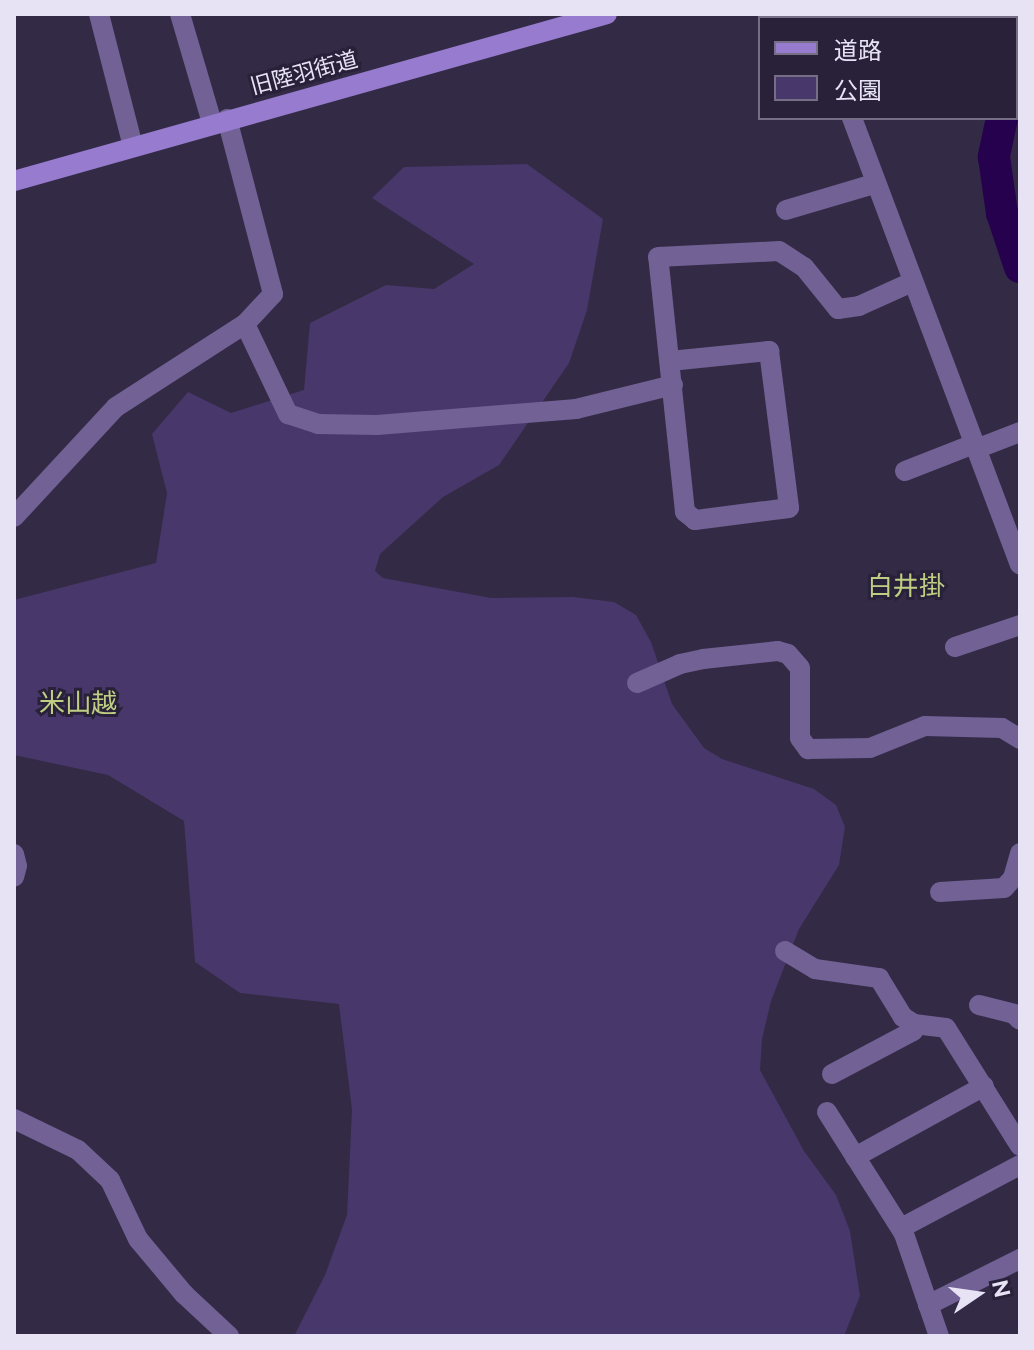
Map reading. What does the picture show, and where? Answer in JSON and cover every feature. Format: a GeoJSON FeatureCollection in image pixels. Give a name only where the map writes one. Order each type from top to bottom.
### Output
{"type":"FeatureCollection","features":[{"type":"Feature","properties":{"kind":"street"},"geometry":{"type":"LineString","coordinates":[[99,14],[133,146]]}},
{"type":"Feature","properties":{"kind":"street"},"geometry":{"type":"LineString","coordinates":[[14,517],[116,407],[245,324],[267,304],[273,294],[272,282],[220,121],[180,14]]}},
{"type":"Feature","properties":{"kind":"street","name":"旧陸羽街道"},"geometry":{"type":"LineString","coordinates":[[14,181],[607,14]]}},
{"type":"Feature","properties":{"kind":"street"},"geometry":{"type":"LineString","coordinates":[[853,120],[874,184],[1020,564]]}},
{"type":"Feature","properties":{"kind":"street"},"geometry":{"type":"LineString","coordinates":[[786,210],[874,184]]}},
{"type":"Feature","properties":{"kind":"street"},"geometry":{"type":"LineString","coordinates":[[670,361],[769,351],[789,508],[690,519],[685,512],[658,257],[779,251],[804,267],[838,309],[859,306],[912,282]]}},
{"type":"Feature","properties":{"kind":"street"},"geometry":{"type":"LineString","coordinates":[[245,324],[288,414],[318,424],[377,425],[576,409],[673,385]]}},
{"type":"Feature","properties":{"kind":"street"},"geometry":{"type":"LineString","coordinates":[[905,471],[1020,432]]}},
{"type":"Feature","properties":{"kind":"street"},"geometry":{"type":"LineString","coordinates":[[955,647],[1020,625]]}},
{"type":"Feature","properties":{"kind":"street"},"geometry":{"type":"LineString","coordinates":[[637,683],[680,664],[778,651],[788,654],[800,668],[800,738],[808,749],[870,748],[925,726],[1002,728],[1020,739]]}},
{"type":"Feature","properties":{"kind":"street"},"geometry":{"type":"LineString","coordinates":[[940,892],[1004,888],[1013,878],[1020,853]]}},
{"type":"Feature","properties":{"kind":"street"},"geometry":{"type":"LineString","coordinates":[[14,854],[17,866],[14,877]]}},
{"type":"Feature","properties":{"kind":"street"},"geometry":{"type":"LineString","coordinates":[[785,951],[815,969],[879,978],[903,1017],[914,1024],[946,1028],[1020,1146]]}},
{"type":"Feature","properties":{"kind":"street"},"geometry":{"type":"LineString","coordinates":[[979,1005],[1014,1014],[1020,1020]]}},
{"type":"Feature","properties":{"kind":"street"},"geometry":{"type":"LineString","coordinates":[[832,1074],[913,1031],[914,1024]]}},
{"type":"Feature","properties":{"kind":"street"},"geometry":{"type":"LineString","coordinates":[[855,1157],[984,1086]]}},
{"type":"Feature","properties":{"kind":"street"},"geometry":{"type":"LineString","coordinates":[[827,1112],[901,1228],[915,1260],[939,1336]]}},
{"type":"Feature","properties":{"kind":"street"},"geometry":{"type":"LineString","coordinates":[[14,1119],[78,1150],[110,1180],[138,1239],[184,1294],[229,1336]]}},
{"type":"Feature","properties":{"kind":"street"},"geometry":{"type":"LineString","coordinates":[[901,1228],[1020,1165]]}},
{"type":"Feature","properties":{"kind":"street"},"geometry":{"type":"LineString","coordinates":[[928,1305],[1020,1259]]}},
{"type":"Feature","properties":{"kind":"green space"},"geometry":{"type":"Polygon","coordinates":[[[527,164],[603,219],[587,310],[569,363],[499,465],[443,497],[380,554],[375,571],[383,578],[491,598],[573,597],[614,602],[636,615],[651,642],[672,704],[704,748],[722,759],[814,789],[836,805],[845,827],[839,865],[799,929],[771,1001],[762,1039],[760,1070],[804,1151],[836,1195],[850,1231],[860,1296],[844,1336],[294,1336],[325,1275],[347,1215],[352,1110],[339,1004],[240,993],[195,962],[184,821],[108,775],[14,755],[14,600],[156,563],[167,493],[152,434],[188,392],[231,413],[304,390],[310,323],[386,285],[434,289],[474,264],[372,198],[404,167],[527,164]]]}},
{"type":"Feature","properties":{"kind":"waterway"},"geometry":{"type":"LineString","coordinates":[[1018,48],[1020,43]]}},
{"type":"Feature","properties":{"kind":"waterway"},"geometry":{"type":"LineString","coordinates":[[1002,120],[994,157],[1002,213],[1020,267]]}},
{"type":"Feature","properties":{"kind":"district","name":"白井掛"},"geometry":{"type":"Point","coordinates":[906,587]}},
{"type":"Feature","properties":{"kind":"district","name":"米山越"},"geometry":{"type":"Point","coordinates":[78,704]}}]}
